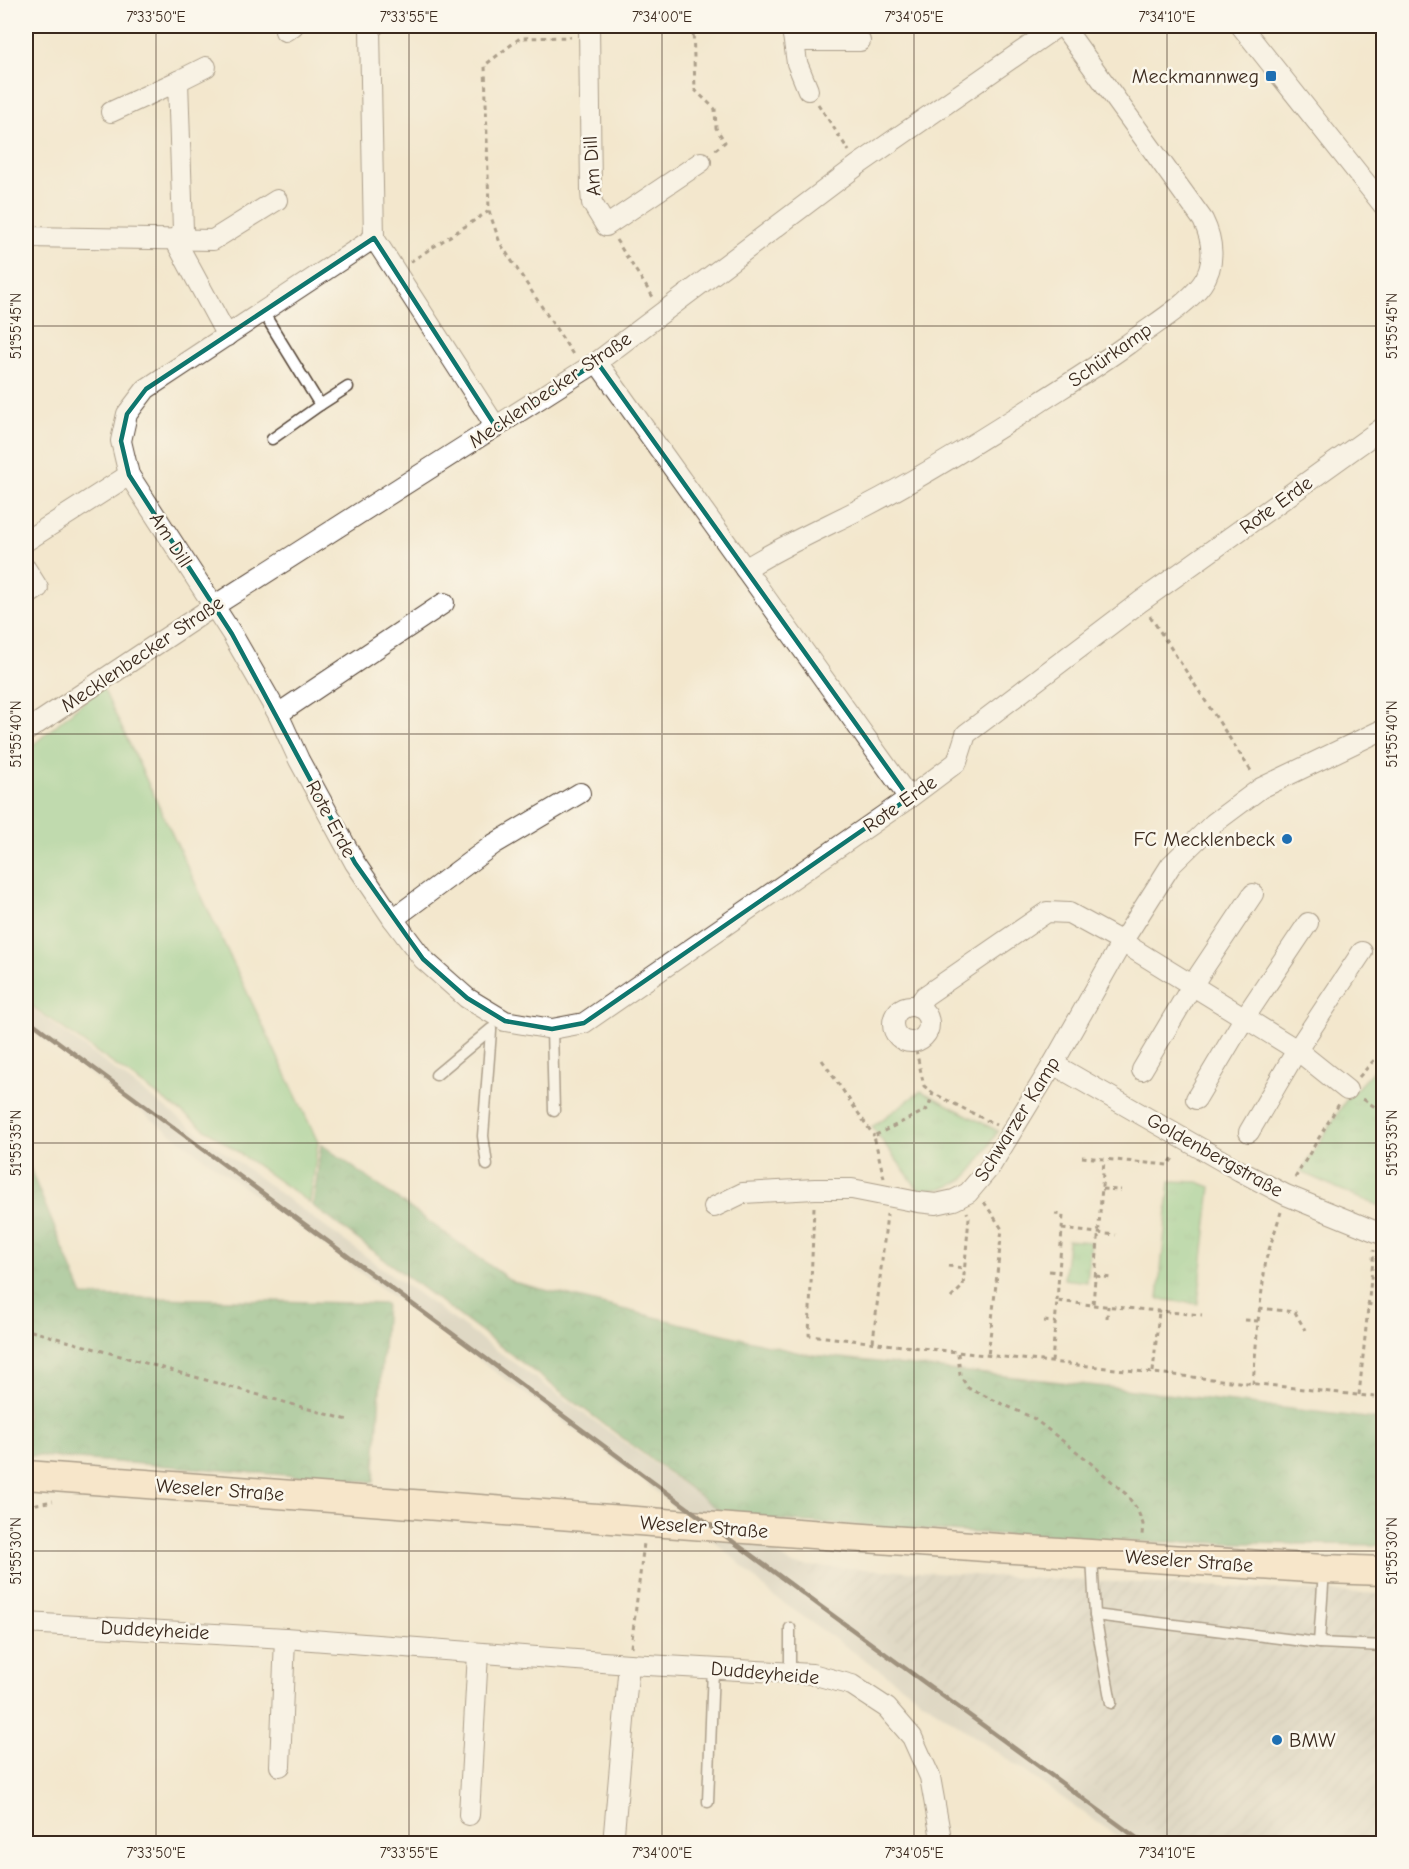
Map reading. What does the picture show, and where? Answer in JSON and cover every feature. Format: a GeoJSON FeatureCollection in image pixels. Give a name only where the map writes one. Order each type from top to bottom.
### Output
{"type":"FeatureCollection","features":[{"type":"Feature","properties":{"kind":"main road","name":"Weseler Straße"},"geometry":{"type":"LineString","coordinates":[[26,1475],[1092,1555],[1383,1571]]}},
{"type":"Feature","properties":{"kind":"street","name":"Am Dill"},"geometry":{"type":"LineString","coordinates":[[589,26],[592,203],[606,226],[700,162]]}},
{"type":"Feature","properties":{"kind":"street","name":"Mecklenbecker Straße"},"geometry":{"type":"LineString","coordinates":[[26,731],[214,606],[597,362],[858,165],[1058,26]]}},
{"type":"Feature","properties":{"kind":"street","name":"Schürkamp"},"geometry":{"type":"LineString","coordinates":[[745,569],[771,553],[867,506],[981,441],[1109,358],[1188,299],[1209,273],[1212,247],[1209,232],[1203,220],[1063,26]]}},
{"type":"Feature","properties":{"kind":"street"},"geometry":{"type":"LineString","coordinates":[[1241,26],[1383,206]]}},
{"type":"Feature","properties":{"kind":"street"},"geometry":{"type":"LineString","coordinates":[[370,27],[374,238],[496,427]]}},
{"type":"Feature","properties":{"kind":"street"},"geometry":{"type":"LineString","coordinates":[[792,30],[803,41],[860,41]]}},
{"type":"Feature","properties":{"kind":"street"},"geometry":{"type":"LineString","coordinates":[[792,30],[797,63],[808,90]]}},
{"type":"Feature","properties":{"kind":"street"},"geometry":{"type":"LineString","coordinates":[[111,112],[206,67]]}},
{"type":"Feature","properties":{"kind":"street"},"geometry":{"type":"LineString","coordinates":[[175,240],[183,230],[178,81]]}},
{"type":"Feature","properties":{"kind":"street"},"geometry":{"type":"LineString","coordinates":[[26,237],[213,240],[277,200]]}},
{"type":"Feature","properties":{"kind":"street","name":"Am Dill"},"geometry":{"type":"LineString","coordinates":[[214,606],[129,475],[121,441],[127,414],[147,389],[374,238]]}},
{"type":"Feature","properties":{"kind":"street"},"geometry":{"type":"LineString","coordinates":[[175,240],[227,336]]}},
{"type":"Feature","properties":{"kind":"street"},"geometry":{"type":"LineString","coordinates":[[597,362],[909,798]]}},
{"type":"Feature","properties":{"kind":"street","name":"Rote Erde"},"geometry":{"type":"LineString","coordinates":[[214,606],[278,714],[299,760],[355,863],[423,959],[494,1023],[505,1021],[552,1029],[584,1023],[909,798],[957,762],[966,734],[1140,602],[1383,427]]}},
{"type":"Feature","properties":{"kind":"street"},"geometry":{"type":"LineString","coordinates":[[26,541],[129,475]]}},
{"type":"Feature","properties":{"kind":"street"},"geometry":{"type":"LineString","coordinates":[[26,568],[38,588],[26,596]]}},
{"type":"Feature","properties":{"kind":"street"},"geometry":{"type":"LineString","coordinates":[[278,714],[444,603]]}},
{"type":"Feature","properties":{"kind":"street","name":"Schwarzer Kamp"},"geometry":{"type":"LineString","coordinates":[[714,1207],[743,1193],[852,1189],[936,1204],[968,1192],[990,1167],[1053,1064],[1122,942],[1171,865],[1214,823],[1262,788],[1383,729]]}},
{"type":"Feature","properties":{"kind":"street"},"geometry":{"type":"LineString","coordinates":[[393,919],[494,844],[580,793]]}},
{"type":"Feature","properties":{"kind":"street"},"geometry":{"type":"LineString","coordinates":[[1142,1070],[1193,984],[1253,894]]}},
{"type":"Feature","properties":{"kind":"street"},"geometry":{"type":"LineString","coordinates":[[917,1007],[925,996],[1047,912],[1069,913],[1193,984],[1297,1050],[1347,1090]]}},
{"type":"Feature","properties":{"kind":"street"},"geometry":{"type":"LineString","coordinates":[[1196,1099],[1245,1017],[1308,923]]}},
{"type":"Feature","properties":{"kind":"street"},"geometry":{"type":"LineString","coordinates":[[1249,1132],[1297,1050],[1362,952]]}},
{"type":"Feature","properties":{"kind":"street"},"geometry":{"type":"LineString","coordinates":[[908,1006],[917,1007],[927,1016],[928,1028],[920,1039],[914,1041],[903,1040],[893,1027],[893,1022],[900,1009],[908,1006]]}},
{"type":"Feature","properties":{"kind":"street","name":"Goldenbergstraße"},"geometry":{"type":"LineString","coordinates":[[1053,1064],[1185,1141],[1286,1195],[1381,1235]]}},
{"type":"Feature","properties":{"kind":"street","name":"Duddeyheide"},"geometry":{"type":"LineString","coordinates":[[26,1623],[285,1638],[629,1664],[812,1674],[852,1685],[887,1708],[912,1737],[930,1777],[940,1844]]}},
{"type":"Feature","properties":{"kind":"street"},"geometry":{"type":"LineString","coordinates":[[280,1766],[285,1638]]}},
{"type":"Feature","properties":{"kind":"street"},"geometry":{"type":"LineString","coordinates":[[469,1815],[477,1653]]}},
{"type":"Feature","properties":{"kind":"street"},"geometry":{"type":"LineString","coordinates":[[613,1844],[629,1664]]}},
{"type":"Feature","properties":{"kind":"lane"},"geometry":{"type":"LineString","coordinates":[[263,312],[320,405]]}},
{"type":"Feature","properties":{"kind":"lane"},"geometry":{"type":"LineString","coordinates":[[272,439],[348,387]]}},
{"type":"Feature","properties":{"kind":"lane"},"geometry":{"type":"LineString","coordinates":[[436,1075],[494,1023]]}},
{"type":"Feature","properties":{"kind":"lane"},"geometry":{"type":"LineString","coordinates":[[487,1164],[483,1136],[494,1023]]}},
{"type":"Feature","properties":{"kind":"lane"},"geometry":{"type":"LineString","coordinates":[[552,1029],[554,1111]]}},
{"type":"Feature","properties":{"kind":"lane"},"geometry":{"type":"LineString","coordinates":[[1092,1555],[1095,1615],[1111,1704]]}},
{"type":"Feature","properties":{"kind":"lane"},"geometry":{"type":"LineString","coordinates":[[1319,1643],[1324,1569]]}},
{"type":"Feature","properties":{"kind":"lane"},"geometry":{"type":"LineString","coordinates":[[1095,1615],[1319,1643],[1383,1646]]}},
{"type":"Feature","properties":{"kind":"lane"},"geometry":{"type":"LineString","coordinates":[[790,1628],[790,1673]]}},
{"type":"Feature","properties":{"kind":"lane"},"geometry":{"type":"LineString","coordinates":[[708,1802],[712,1668]]}},
{"type":"Feature","properties":{"kind":"path"},"geometry":{"type":"LineString","coordinates":[[573,354],[500,243],[489,211],[485,65],[520,38],[582,36],[589,26]]}},
{"type":"Feature","properties":{"kind":"path"},"geometry":{"type":"LineString","coordinates":[[693,26],[695,90],[716,109],[716,128],[724,142],[700,162]]}},
{"type":"Feature","properties":{"kind":"path"},"geometry":{"type":"LineString","coordinates":[[808,90],[858,165]]}},
{"type":"Feature","properties":{"kind":"path"},"geometry":{"type":"LineString","coordinates":[[396,271],[489,211]]}},
{"type":"Feature","properties":{"kind":"path"},"geometry":{"type":"LineString","coordinates":[[606,226],[663,313]]}},
{"type":"Feature","properties":{"kind":"path"},"geometry":{"type":"LineString","coordinates":[[1140,602],[1262,788]]}},
{"type":"Feature","properties":{"kind":"path"},"geometry":{"type":"LineString","coordinates":[[914,1041],[924,1086],[933,1093],[1011,1133]]}},
{"type":"Feature","properties":{"kind":"path"},"geometry":{"type":"LineString","coordinates":[[822,1060],[874,1136],[889,1197],[873,1342]]}},
{"type":"Feature","properties":{"kind":"path"},"geometry":{"type":"LineString","coordinates":[[1347,1090],[1383,1113]]}},
{"type":"Feature","properties":{"kind":"path"},"geometry":{"type":"LineString","coordinates":[[874,1136],[928,1109],[933,1093]]}},
{"type":"Feature","properties":{"kind":"path"},"geometry":{"type":"LineString","coordinates":[[1082,1157],[1168,1165],[1185,1141]]}},
{"type":"Feature","properties":{"kind":"path"},"geometry":{"type":"LineString","coordinates":[[1093,1305],[1104,1160]]}},
{"type":"Feature","properties":{"kind":"path"},"geometry":{"type":"LineString","coordinates":[[815,1189],[809,1335],[1383,1398]]}},
{"type":"Feature","properties":{"kind":"path"},"geometry":{"type":"LineString","coordinates":[[1102,1189],[1121,1190]]}},
{"type":"Feature","properties":{"kind":"path"},"geometry":{"type":"LineString","coordinates":[[951,1298],[963,1286],[969,1218],[968,1192]]}},
{"type":"Feature","properties":{"kind":"path"},"geometry":{"type":"LineString","coordinates":[[968,1192],[1002,1229],[988,1356]]}},
{"type":"Feature","properties":{"kind":"path"},"geometry":{"type":"LineString","coordinates":[[1052,1362],[1063,1215],[1055,1214]]}},
{"type":"Feature","properties":{"kind":"path"},"geometry":{"type":"LineString","coordinates":[[1062,1229],[1116,1234]]}},
{"type":"Feature","properties":{"kind":"path"},"geometry":{"type":"LineString","coordinates":[[1359,1395],[1374,1245],[1381,1235]]}},
{"type":"Feature","properties":{"kind":"path"},"geometry":{"type":"LineString","coordinates":[[948,1266],[964,1268]]}},
{"type":"Feature","properties":{"kind":"path"},"geometry":{"type":"LineString","coordinates":[[1049,1271],[1058,1272]]}},
{"type":"Feature","properties":{"kind":"path"},"geometry":{"type":"LineString","coordinates":[[1096,1276],[1112,1278]]}},
{"type":"Feature","properties":{"kind":"path"},"geometry":{"type":"LineString","coordinates":[[1057,1301],[1202,1316]]}},
{"type":"Feature","properties":{"kind":"path"},"geometry":{"type":"LineString","coordinates":[[1367,1304],[1383,1306]]}},
{"type":"Feature","properties":{"kind":"path"},"geometry":{"type":"LineString","coordinates":[[1107,1318],[1108,1306]]}},
{"type":"Feature","properties":{"kind":"path"},"geometry":{"type":"LineString","coordinates":[[1259,1308],[1295,1312],[1305,1330]]}},
{"type":"Feature","properties":{"kind":"path"},"geometry":{"type":"LineString","coordinates":[[1153,1372],[1159,1311]]}},
{"type":"Feature","properties":{"kind":"path"},"geometry":{"type":"LineString","coordinates":[[1245,1320],[1258,1321]]}},
{"type":"Feature","properties":{"kind":"path"},"geometry":{"type":"LineString","coordinates":[[1044,1321],[1055,1322]]}},
{"type":"Feature","properties":{"kind":"path"},"geometry":{"type":"LineString","coordinates":[[26,1324],[28,1330],[348,1420]]}},
{"type":"Feature","properties":{"kind":"path"},"geometry":{"type":"LineString","coordinates":[[958,1353],[960,1376],[968,1388],[1033,1418],[1085,1458],[1126,1494],[1137,1509],[1143,1524],[1141,1558]]}},
{"type":"Feature","properties":{"kind":"path"},"geometry":{"type":"LineString","coordinates":[[629,1664],[644,1538]]}},
{"type":"Feature","properties":{"kind":"highlighted area"},"geometry":{"type":"Polygon","coordinates":[[[374,238],[496,427],[597,362],[909,798],[584,1023],[552,1029],[505,1021],[467,998],[423,959],[355,863],[232,634],[129,475],[121,441],[127,414],[146,389],[374,238]]]}},
{"type":"Feature","properties":{"kind":"shaded area"},"geometry":{"type":"Polygon","coordinates":[[[26,1004],[321,1224],[728,1517],[1169,1843],[1127,1843],[772,1595],[737,1561],[644,1481],[26,1027],[26,1004]]]}},
{"type":"Feature","properties":{"kind":"shaded area"},"geometry":{"type":"Polygon","coordinates":[[[793,1565],[1383,1594],[1383,1843],[1169,1843],[793,1565]]]}},
{"type":"Feature","properties":{"kind":"green space"},"geometry":{"type":"Polygon","coordinates":[[[102,686],[318,1142],[310,1203],[26,1002],[26,751],[102,686]]]}},
{"type":"Feature","properties":{"kind":"green space"},"geometry":{"type":"Polygon","coordinates":[[[1383,1060],[1383,1207],[1301,1172],[1346,1100],[1383,1060]]]}},
{"type":"Feature","properties":{"kind":"green space"},"geometry":{"type":"Polygon","coordinates":[[[921,1091],[998,1131],[968,1175],[948,1187],[918,1189],[872,1127],[921,1091]]]}},
{"type":"Feature","properties":{"kind":"green space"},"geometry":{"type":"Polygon","coordinates":[[[321,1144],[513,1282],[804,1354],[1383,1420],[1383,1545],[1101,1541],[728,1517],[313,1206],[321,1144]]]}},
{"type":"Feature","properties":{"kind":"green space"},"geometry":{"type":"Polygon","coordinates":[[[26,1159],[83,1296],[386,1304],[374,1482],[26,1455],[26,1159]]]}},
{"type":"Feature","properties":{"kind":"green space"},"geometry":{"type":"Polygon","coordinates":[[[1170,1181],[1198,1182],[1211,1187],[1198,1304],[1158,1299],[1170,1181]]]}},
{"type":"Feature","properties":{"kind":"green space"},"geometry":{"type":"Polygon","coordinates":[[[1068,1240],[1091,1242],[1087,1282],[1064,1279],[1068,1240]]]}},
{"type":"Feature","properties":{"kind":"railway"},"geometry":{"type":"LineString","coordinates":[[26,1018],[1145,1844]]}},
{"type":"Feature","properties":{"kind":"place","name":"Meckmannweg"},"geometry":{"type":"Point","coordinates":[1271,76]}},
{"type":"Feature","properties":{"kind":"place","name":"FC Mecklenbeck"},"geometry":{"type":"Point","coordinates":[1287,839]}},
{"type":"Feature","properties":{"kind":"place","name":"BMW"},"geometry":{"type":"Point","coordinates":[1277,1740]}}]}
